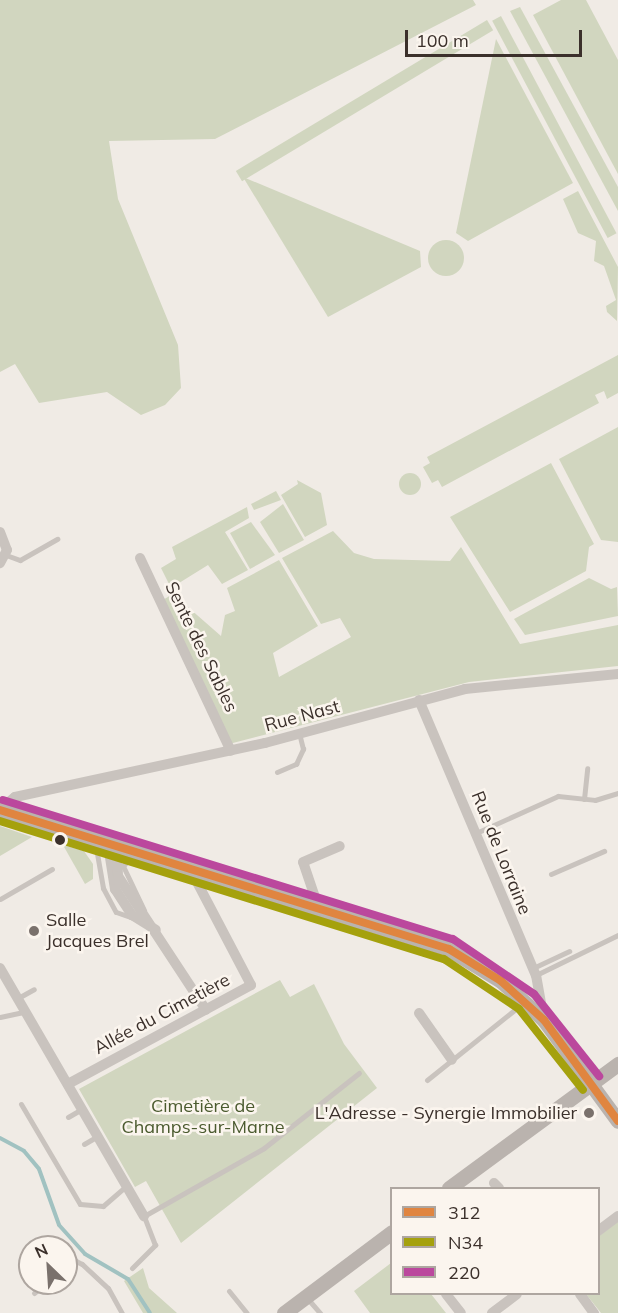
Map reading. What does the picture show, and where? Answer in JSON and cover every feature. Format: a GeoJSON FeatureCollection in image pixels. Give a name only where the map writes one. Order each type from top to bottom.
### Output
{"type":"FeatureCollection","features":[{"type":"Feature","properties":{"kind":"main road"},"geometry":{"type":"LineString","coordinates":[[0,810],[39,825],[318,906],[449,949],[526,1001],[544,1020],[618,1121]]}},
{"type":"Feature","properties":{"kind":"main road"},"geometry":{"type":"LineString","coordinates":[[0,818],[39,825]]}},
{"type":"Feature","properties":{"kind":"main road"},"geometry":{"type":"LineString","coordinates":[[450,1187],[618,1064]]}},
{"type":"Feature","properties":{"kind":"main road"},"geometry":{"type":"LineString","coordinates":[[284,1313],[390,1234]]}},
{"type":"Feature","properties":{"kind":"street"},"geometry":{"type":"LineString","coordinates":[[0,532],[3,559]]}},
{"type":"Feature","properties":{"kind":"street","name":"Sente des Sables"},"geometry":{"type":"LineString","coordinates":[[140,558],[231,751]]}},
{"type":"Feature","properties":{"kind":"street","name":"Rue Nast"},"geometry":{"type":"LineString","coordinates":[[0,810],[15,797],[231,751],[465,689],[618,674]]}},
{"type":"Feature","properties":{"kind":"street","name":"Rue de Lorraine"},"geometry":{"type":"LineString","coordinates":[[419,700],[534,972],[544,1020]]}},
{"type":"Feature","properties":{"kind":"street"},"geometry":{"type":"LineString","coordinates":[[106,845],[116,871],[141,917],[158,930],[206,1010]]}},
{"type":"Feature","properties":{"kind":"street"},"geometry":{"type":"LineString","coordinates":[[318,906],[303,862],[340,846]]}},
{"type":"Feature","properties":{"kind":"street","name":"Allée du Cimetière"},"geometry":{"type":"LineString","coordinates":[[68,1084],[251,985],[190,869]]}},
{"type":"Feature","properties":{"kind":"street"},"geometry":{"type":"LineString","coordinates":[[0,968],[144,1216]]}},
{"type":"Feature","properties":{"kind":"street"},"geometry":{"type":"LineString","coordinates":[[419,1013],[452,1060]]}},
{"type":"Feature","properties":{"kind":"street"},"geometry":{"type":"LineString","coordinates":[[600,1230],[618,1216]]}},
{"type":"Feature","properties":{"kind":"street"},"geometry":{"type":"LineString","coordinates":[[448,1295],[461,1313]]}},
{"type":"Feature","properties":{"kind":"street"},"geometry":{"type":"LineString","coordinates":[[492,1313],[514,1295]]}},
{"type":"Feature","properties":{"kind":"street"},"geometry":{"type":"LineString","coordinates":[[581,1295],[594,1313]]}},
{"type":"Feature","properties":{"kind":"lane"},"geometry":{"type":"LineString","coordinates":[[3,559],[20,560],[57,539]]}},
{"type":"Feature","properties":{"kind":"lane"},"geometry":{"type":"LineString","coordinates":[[278,772],[296,764],[301,754],[299,733]]}},
{"type":"Feature","properties":{"kind":"lane"},"geometry":{"type":"LineString","coordinates":[[584,799],[587,768]]}},
{"type":"Feature","properties":{"kind":"lane"},"geometry":{"type":"LineString","coordinates":[[476,833],[558,796],[584,799],[618,793]]}},
{"type":"Feature","properties":{"kind":"lane"},"geometry":{"type":"LineString","coordinates":[[106,845],[103,888],[116,912],[141,917]]}},
{"type":"Feature","properties":{"kind":"lane"},"geometry":{"type":"LineString","coordinates":[[551,874],[604,851]]}},
{"type":"Feature","properties":{"kind":"lane"},"geometry":{"type":"LineString","coordinates":[[140,854],[128,857],[123,866],[141,917]]}},
{"type":"Feature","properties":{"kind":"lane"},"geometry":{"type":"LineString","coordinates":[[0,899],[52,869]]}},
{"type":"Feature","properties":{"kind":"lane"},"geometry":{"type":"LineString","coordinates":[[534,972],[618,933]]}},
{"type":"Feature","properties":{"kind":"lane"},"geometry":{"type":"LineString","coordinates":[[534,972],[569,951]]}},
{"type":"Feature","properties":{"kind":"lane"},"geometry":{"type":"LineString","coordinates":[[18,998],[34,989]]}},
{"type":"Feature","properties":{"kind":"lane"},"geometry":{"type":"LineString","coordinates":[[427,1080],[526,1001]]}},
{"type":"Feature","properties":{"kind":"lane"},"geometry":{"type":"LineString","coordinates":[[0,1017],[26,1011]]}},
{"type":"Feature","properties":{"kind":"lane"},"geometry":{"type":"LineString","coordinates":[[132,1268],[155,1245],[144,1216],[264,1148],[359,1073]]}},
{"type":"Feature","properties":{"kind":"lane"},"geometry":{"type":"LineString","coordinates":[[21,1104],[80,1204],[104,1206],[127,1186]]}},
{"type":"Feature","properties":{"kind":"lane"},"geometry":{"type":"LineString","coordinates":[[68,1117],[82,1109]]}},
{"type":"Feature","properties":{"kind":"lane"},"geometry":{"type":"LineString","coordinates":[[84,1144],[98,1136]]}},
{"type":"Feature","properties":{"kind":"lane"},"geometry":{"type":"LineString","coordinates":[[78,1262],[108,1288],[122,1313]]}},
{"type":"Feature","properties":{"kind":"lane"},"geometry":{"type":"LineString","coordinates":[[229,1291],[247,1313]]}},
{"type":"Feature","properties":{"kind":"lane"},"geometry":{"type":"LineString","coordinates":[[306,1297],[320,1313]]}},
{"type":"Feature","properties":{"kind":"green space"},"geometry":{"type":"Polygon","coordinates":[[[0,0],[473,0],[476,5],[215,139],[109,141],[118,199],[178,345],[181,388],[165,405],[141,415],[107,392],[39,403],[15,364],[0,372],[0,0]]]}},
{"type":"Feature","properties":{"kind":"green space"},"geometry":{"type":"Polygon","coordinates":[[[561,0],[586,0],[618,60],[618,174],[533,15],[561,0]]]}},
{"type":"Feature","properties":{"kind":"green space"},"geometry":{"type":"Polygon","coordinates":[[[520,7],[618,187],[618,211],[510,11],[520,7]]]}},
{"type":"Feature","properties":{"kind":"green space"},"geometry":{"type":"Polygon","coordinates":[[[501,16],[616,233],[608,238],[492,21],[501,16]]]}},
{"type":"Feature","properties":{"kind":"green space"},"geometry":{"type":"Polygon","coordinates":[[[487,20],[493,30],[242,181],[236,171],[487,20]]]}},
{"type":"Feature","properties":{"kind":"green space"},"geometry":{"type":"Polygon","coordinates":[[[496,39],[573,183],[468,241],[456,233],[496,39]]]}},
{"type":"Feature","properties":{"kind":"green space"},"geometry":{"type":"Polygon","coordinates":[[[243,177],[420,251],[421,267],[328,317],[243,177]]]}},
{"type":"Feature","properties":{"kind":"green space"},"geometry":{"type":"Polygon","coordinates":[[[578,191],[618,267],[617,321],[607,312],[606,306],[616,300],[604,266],[594,261],[596,241],[578,233],[563,199],[578,191]]]}},
{"type":"Feature","properties":{"kind":"green space"},"geometry":{"type":"Polygon","coordinates":[[[446,240],[459,245],[464,258],[459,271],[446,276],[433,271],[428,258],[433,245],[446,240]]]}},
{"type":"Feature","properties":{"kind":"green space"},"geometry":{"type":"Polygon","coordinates":[[[618,355],[618,393],[607,399],[604,391],[595,395],[599,403],[442,487],[438,480],[432,483],[423,467],[430,463],[427,457],[618,355]]]}},
{"type":"Feature","properties":{"kind":"green space"},"geometry":{"type":"Polygon","coordinates":[[[618,427],[618,542],[601,540],[559,459],[618,427]]]}},
{"type":"Feature","properties":{"kind":"green space"},"geometry":{"type":"Polygon","coordinates":[[[551,463],[594,544],[589,547],[586,571],[510,612],[450,517],[551,463]]]}},
{"type":"Feature","properties":{"kind":"green space"},"geometry":{"type":"Polygon","coordinates":[[[410,473],[418,476],[421,484],[418,492],[410,495],[402,492],[399,484],[402,476],[410,473]]]}},
{"type":"Feature","properties":{"kind":"green space"},"geometry":{"type":"Polygon","coordinates":[[[297,480],[321,493],[327,525],[305,537],[281,495],[298,484],[297,480]]]}},
{"type":"Feature","properties":{"kind":"green space"},"geometry":{"type":"Polygon","coordinates":[[[276,491],[281,500],[254,510],[251,504],[276,491]]]}},
{"type":"Feature","properties":{"kind":"green space"},"geometry":{"type":"Polygon","coordinates":[[[283,504],[304,540],[279,553],[260,522],[283,504]]]}},
{"type":"Feature","properties":{"kind":"green space"},"geometry":{"type":"Polygon","coordinates":[[[247,507],[249,518],[225,532],[248,570],[222,584],[208,565],[171,588],[161,568],[176,559],[172,547],[247,507]]]}},
{"type":"Feature","properties":{"kind":"green space"},"geometry":{"type":"Polygon","coordinates":[[[251,522],[275,555],[250,569],[230,533],[251,522]]]}},
{"type":"Feature","properties":{"kind":"green space"},"geometry":{"type":"Polygon","coordinates":[[[333,531],[354,553],[374,559],[450,561],[461,547],[520,644],[618,625],[618,666],[469,682],[229,744],[161,601],[173,594],[221,636],[225,615],[235,611],[227,588],[279,560],[318,626],[273,653],[279,677],[351,637],[340,618],[321,624],[282,558],[333,531]]]}},
{"type":"Feature","properties":{"kind":"green space"},"geometry":{"type":"Polygon","coordinates":[[[589,578],[611,589],[617,587],[618,616],[525,635],[514,619],[589,578]]]}},
{"type":"Feature","properties":{"kind":"green space"},"geometry":{"type":"Polygon","coordinates":[[[0,826],[32,837],[0,856],[0,826]]]}},
{"type":"Feature","properties":{"kind":"green space"},"geometry":{"type":"Polygon","coordinates":[[[63,845],[84,851],[93,864],[93,879],[85,884],[63,845]]]}},
{"type":"Feature","properties":{"kind":"green space","name":"Cimetière de Champs-sur-Marne"},"geometry":{"type":"Polygon","coordinates":[[[280,980],[290,997],[314,984],[344,1044],[377,1088],[181,1243],[146,1181],[135,1187],[79,1089],[280,980]]]}},
{"type":"Feature","properties":{"kind":"green space"},"geometry":{"type":"Polygon","coordinates":[[[618,1221],[618,1313],[601,1313],[587,1295],[600,1295],[600,1235],[618,1221]]]}},
{"type":"Feature","properties":{"kind":"green space"},"geometry":{"type":"Polygon","coordinates":[[[390,1264],[390,1295],[432,1295],[446,1313],[370,1313],[354,1291],[390,1264]]]}},
{"type":"Feature","properties":{"kind":"green space"},"geometry":{"type":"Polygon","coordinates":[[[143,1268],[149,1288],[177,1313],[143,1313],[124,1281],[143,1268]]]}},
{"type":"Feature","properties":{"kind":"waterway"},"geometry":{"type":"LineString","coordinates":[[0,1138],[24,1151],[39,1169],[59,1225],[85,1254],[128,1279],[150,1313]]}},
{"type":"Feature","properties":{"kind":"transit line","name":"220"},"geometry":{"type":"LineString","coordinates":[[3,800],[453,939],[534,994],[599,1076]]}},
{"type":"Feature","properties":{"kind":"transit line","name":"312"},"geometry":{"type":"LineString","coordinates":[[0,810],[449,949],[501,981],[544,1020],[618,1121]]}},
{"type":"Feature","properties":{"kind":"transit line","name":"N34"},"geometry":{"type":"LineString","coordinates":[[0,821],[444,959],[519,1009],[583,1090]]}},
{"type":"Feature","properties":{"kind":"place","name":"Salle Jacques Brel"},"geometry":{"type":"Point","coordinates":[34,931]}},
{"type":"Feature","properties":{"kind":"place","name":"L'Adresse - Synergie Immobilier"},"geometry":{"type":"Point","coordinates":[589,1113]}}]}
